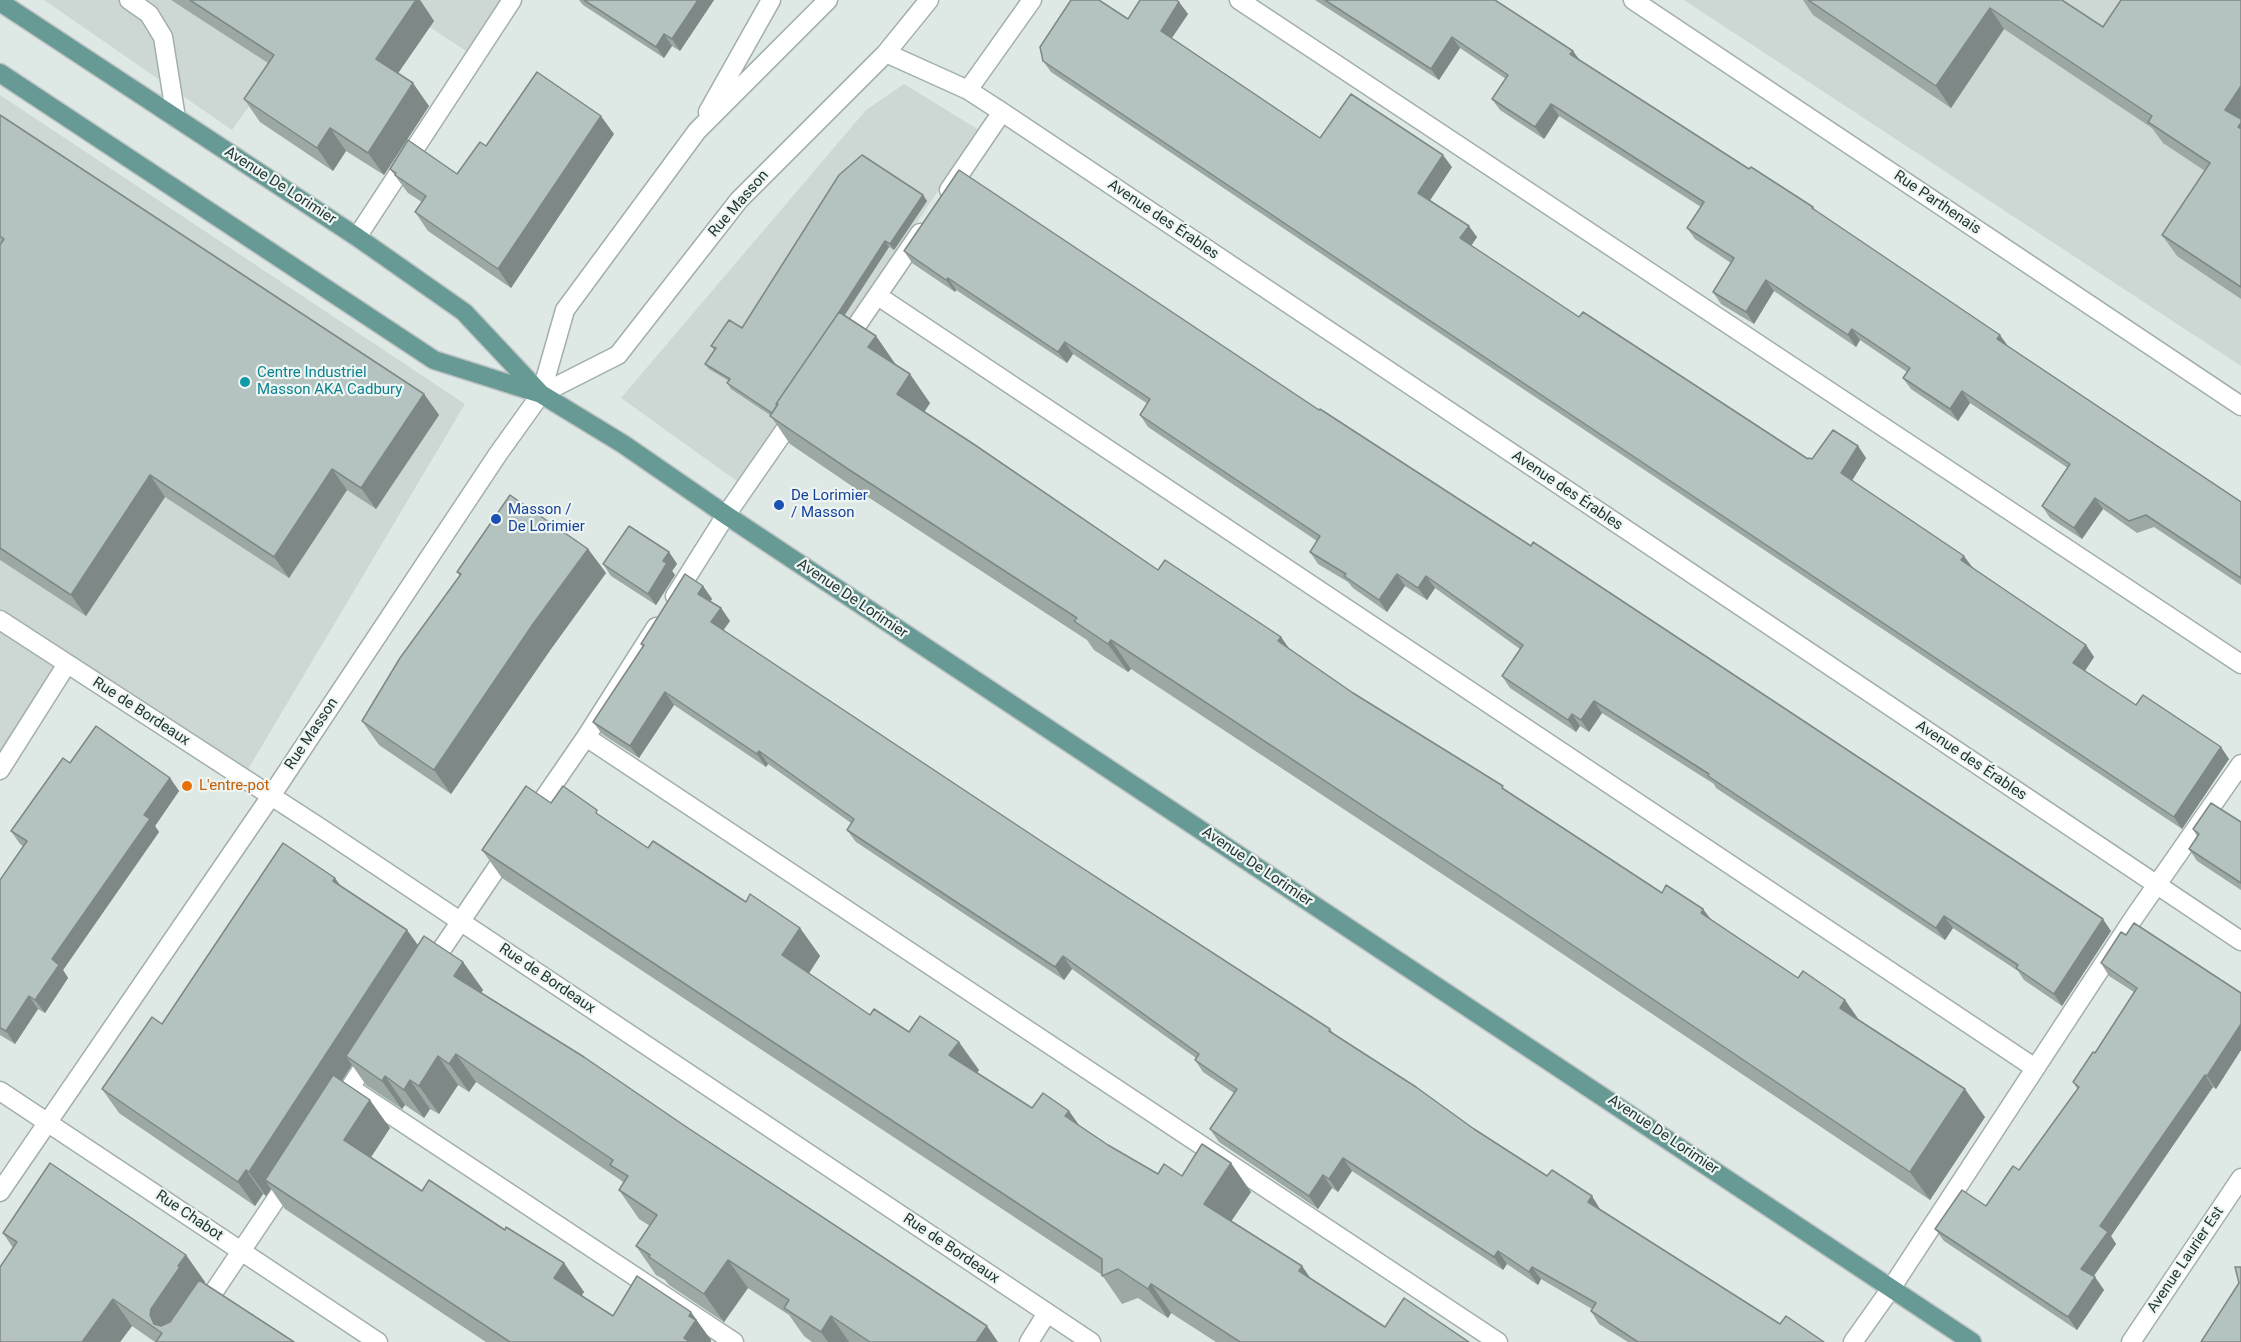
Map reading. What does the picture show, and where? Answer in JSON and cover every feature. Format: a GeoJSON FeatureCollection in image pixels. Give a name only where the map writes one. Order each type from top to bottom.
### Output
{"type":"FeatureCollection","features":[{"type":"Feature","properties":{"kind":"main road","name":"Avenue De Lorimier"},"geometry":{"type":"LineString","coordinates":[[0,2],[357,237],[464,312],[541,394]]}},
{"type":"Feature","properties":{"kind":"main road","name":"Avenue De Lorimier"},"geometry":{"type":"LineString","coordinates":[[0,73],[434,360],[541,394],[623,444],[726,515],[1972,1342]]}},
{"type":"Feature","properties":{"kind":"street"},"geometry":{"type":"LineString","coordinates":[[129,0],[149,14],[163,37],[176,118]]}},
{"type":"Feature","properties":{"kind":"street"},"geometry":{"type":"LineString","coordinates":[[357,237],[512,0]]}},
{"type":"Feature","properties":{"kind":"street","name":"Rue Masson"},"geometry":{"type":"LineString","coordinates":[[0,1192],[271,796],[541,394],[566,310],[697,131],[771,0]]}},
{"type":"Feature","properties":{"kind":"street","name":"Rue Masson"},"geometry":{"type":"LineString","coordinates":[[697,131],[828,0]]}},
{"type":"Feature","properties":{"kind":"street","name":"Rue Masson"},"geometry":{"type":"LineString","coordinates":[[541,394],[618,355],[739,200],[886,53],[928,0]]}},
{"type":"Feature","properties":{"kind":"street"},"geometry":{"type":"LineString","coordinates":[[968,90],[1032,0]]}},
{"type":"Feature","properties":{"kind":"street"},"geometry":{"type":"LineString","coordinates":[[1239,0],[2241,664]]}},
{"type":"Feature","properties":{"kind":"street","name":"Rue Parthenais"},"geometry":{"type":"LineString","coordinates":[[1633,0],[2241,406]]}},
{"type":"Feature","properties":{"kind":"street","name":"Avenue des Érables"},"geometry":{"type":"LineString","coordinates":[[886,53],[968,90],[1002,112],[2241,941]]}},
{"type":"Feature","properties":{"kind":"street"},"geometry":{"type":"LineString","coordinates":[[942,201],[1002,112]]}},
{"type":"Feature","properties":{"kind":"street"},"geometry":{"type":"LineString","coordinates":[[838,354],[929,220]]}},
{"type":"Feature","properties":{"kind":"street"},"geometry":{"type":"LineString","coordinates":[[878,296],[2035,1068]]}},
{"type":"Feature","properties":{"kind":"street"},"geometry":{"type":"LineString","coordinates":[[420,982],[586,737],[726,515],[804,403]]}},
{"type":"Feature","properties":{"kind":"street","name":"Rue de Bordeaux"},"geometry":{"type":"LineString","coordinates":[[0,620],[460,921],[1091,1342]]}},
{"type":"Feature","properties":{"kind":"street"},"geometry":{"type":"LineString","coordinates":[[0,770],[67,664]]}},
{"type":"Feature","properties":{"kind":"street"},"geometry":{"type":"LineString","coordinates":[[586,737],[1498,1342]]}},
{"type":"Feature","properties":{"kind":"street"},"geometry":{"type":"LineString","coordinates":[[1853,1342],[1892,1287],[2157,885],[2241,764]]}},
{"type":"Feature","properties":{"kind":"street"},"geometry":{"type":"LineString","coordinates":[[326,1125],[382,1040]]}},
{"type":"Feature","properties":{"kind":"street"},"geometry":{"type":"LineString","coordinates":[[350,1088],[734,1342]]}},
{"type":"Feature","properties":{"kind":"street","name":"Rue Chabot"},"geometry":{"type":"LineString","coordinates":[[0,1091],[378,1342]]}},
{"type":"Feature","properties":{"kind":"street"},"geometry":{"type":"LineString","coordinates":[[180,1342],[301,1163]]}},
{"type":"Feature","properties":{"kind":"street","name":"Avenue Laurier Est"},"geometry":{"type":"LineString","coordinates":[[2131,1342],[2241,1178]]}},
{"type":"Feature","properties":{"kind":"street"},"geometry":{"type":"LineString","coordinates":[[1029,1342],[1047,1313]]}},
{"type":"Feature","properties":{"kind":"shaded area"},"geometry":{"type":"Polygon","coordinates":[[[44,0],[325,0],[232,130],[44,0]]]}},
{"type":"Feature","properties":{"kind":"shaded area"},"geometry":{"type":"Polygon","coordinates":[[[389,0],[519,0],[478,59],[389,0]]]}},
{"type":"Feature","properties":{"kind":"shaded area"},"geometry":{"type":"Polygon","coordinates":[[[1684,0],[2241,0],[2241,366],[1684,0]]]}},
{"type":"Feature","properties":{"kind":"shaded area"},"geometry":{"type":"Polygon","coordinates":[[[904,84],[979,130],[741,484],[621,398],[866,110],[904,84]]]}},
{"type":"Feature","properties":{"kind":"shaded area"},"geometry":{"type":"Polygon","coordinates":[[[0,95],[465,404],[244,776],[67,664],[0,770],[0,95]]]}},
{"type":"Feature","properties":{"kind":"building"},"geometry":{"type":"Polygon","coordinates":[[[190,0],[416,0],[376,59],[413,83],[368,153],[330,128],[317,148],[244,99],[274,55],[190,0]]]}},
{"type":"Feature","properties":{"kind":"building"},"geometry":{"type":"Polygon","coordinates":[[[584,0],[698,0],[672,39],[664,34],[656,47],[584,0]]]}},
{"type":"Feature","properties":{"kind":"building"},"geometry":{"type":"Polygon","coordinates":[[[1071,0],[1099,0],[1128,19],[1140,0],[1176,0],[1179,2],[1161,31],[1320,138],[1351,94],[1443,155],[1418,193],[1469,226],[1460,238],[1579,317],[1583,312],[1808,459],[1812,459],[1833,430],[1858,446],[1841,473],[1964,556],[1961,560],[2086,645],[2073,663],[2136,705],[2143,695],[2221,747],[2174,817],[1043,61],[1040,47],[1071,0]]]}},
{"type":"Feature","properties":{"kind":"building"},"geometry":{"type":"Polygon","coordinates":[[[1325,0],[1495,0],[1573,51],[1570,54],[1749,169],[1751,167],[1813,207],[2000,335],[1997,339],[2241,502],[2241,578],[2146,515],[2129,521],[2095,498],[2074,528],[2042,506],[2070,464],[1962,391],[1950,409],[1903,378],[1910,368],[1852,329],[1848,335],[1766,280],[1746,312],[1713,292],[1734,258],[1687,228],[1704,202],[1551,104],[1535,127],[1492,99],[1508,75],[1452,37],[1431,69],[1325,0]]]}},
{"type":"Feature","properties":{"kind":"building"},"geometry":{"type":"Polygon","coordinates":[[[1808,0],[2062,0],[2103,27],[2121,0],[2241,0],[2241,86],[2225,110],[2241,119],[2238,127],[2241,129],[2241,287],[2162,235],[2210,163],[2148,122],[2152,116],[1990,8],[1936,86],[1808,0]]]}},
{"type":"Feature","properties":{"kind":"building"},"geometry":{"type":"Polygon","coordinates":[[[537,72],[601,116],[498,269],[415,212],[426,196],[395,175],[396,173],[390,169],[408,140],[457,174],[480,142],[486,146],[537,72]]]}},
{"type":"Feature","properties":{"kind":"building","name":"Centre Industriel Masson AKA Cadbury"},"geometry":{"type":"Polygon","coordinates":[[[0,115],[424,394],[361,488],[332,469],[274,557],[150,475],[71,595],[0,548],[0,245],[4,239],[0,236],[0,115]]]}},
{"type":"Feature","properties":{"kind":"building"},"geometry":{"type":"Polygon","coordinates":[[[862,155],[923,195],[890,244],[885,241],[772,413],[727,383],[730,379],[705,364],[716,348],[711,346],[729,320],[742,328],[839,175],[862,155]]]}},
{"type":"Feature","properties":{"kind":"building"},"geometry":{"type":"Polygon","coordinates":[[[959,170],[1319,410],[1531,546],[1533,542],[2103,919],[2054,994],[2016,968],[2018,965],[1944,916],[1936,928],[1708,776],[1709,774],[1594,701],[1581,720],[1572,714],[1568,720],[1502,676],[1523,645],[1426,576],[1418,588],[1397,574],[1379,600],[1344,576],[1346,574],[1310,552],[1320,536],[1140,415],[1150,399],[1065,342],[1058,352],[904,251],[959,170]]]}},
{"type":"Feature","properties":{"kind":"building"},"geometry":{"type":"Polygon","coordinates":[[[839,312],[876,336],[868,347],[910,374],[897,394],[1158,570],[1165,560],[1281,637],[1278,641],[1353,693],[1503,786],[1502,788],[1662,893],[1666,885],[1703,909],[1701,913],[1798,978],[1803,971],[1845,1000],[1840,1008],[1965,1089],[1910,1172],[1495,893],[1111,640],[1108,644],[1074,621],[1077,618],[770,416],[839,312]]]}},
{"type":"Feature","properties":{"kind":"building"},"geometry":{"type":"Polygon","coordinates":[[[510,495],[588,549],[533,624],[434,770],[362,721],[400,658],[461,574],[457,572],[510,495]]]}},
{"type":"Feature","properties":{"kind":"building"},"geometry":{"type":"Polygon","coordinates":[[[629,526],[669,552],[663,561],[667,563],[648,594],[603,564],[629,526]]]}},
{"type":"Feature","properties":{"kind":"building"},"geometry":{"type":"Polygon","coordinates":[[[685,574],[703,586],[698,594],[721,608],[711,622],[1330,1029],[1329,1031],[1416,1087],[1474,1129],[1547,1176],[1552,1170],[1592,1196],[1588,1202],[1780,1324],[1786,1316],[1824,1342],[1638,1342],[1591,1311],[1596,1303],[1532,1267],[1529,1272],[1498,1251],[1494,1257],[1343,1158],[1329,1179],[1323,1175],[1309,1196],[1210,1129],[1237,1089],[1195,1060],[1199,1054],[1063,956],[1055,967],[847,830],[854,819],[759,751],[757,754],[665,692],[630,746],[593,722],[644,645],[641,644],[685,574]]]}},
{"type":"Feature","properties":{"kind":"building"},"geometry":{"type":"Polygon","coordinates":[[[96,726],[170,778],[144,815],[150,819],[52,959],[59,965],[35,1000],[29,996],[6,1031],[0,1028],[0,880],[27,841],[11,831],[63,758],[70,763],[96,726]]]}},
{"type":"Feature","properties":{"kind":"building"},"geometry":{"type":"Polygon","coordinates":[[[526,786],[551,803],[563,786],[597,810],[596,813],[648,848],[653,841],[746,902],[750,894],[800,928],[782,955],[870,1015],[874,1009],[909,1032],[920,1016],[959,1042],[949,1055],[1032,1108],[1043,1093],[1069,1111],[1065,1116],[1108,1145],[1158,1174],[1164,1164],[1182,1176],[1202,1144],[1231,1163],[1204,1204],[1302,1266],[1299,1271],[1385,1327],[1404,1298],[1469,1342],[1240,1342],[1151,1284],[1148,1289],[1118,1269],[1102,1276],[1102,1259],[482,850],[526,786]]]}},
{"type":"Feature","properties":{"kind":"building"},"geometry":{"type":"Polygon","coordinates":[[[2211,803],[2241,822],[2241,883],[2189,849],[2199,834],[2193,829],[2211,803]]]}},
{"type":"Feature","properties":{"kind":"building"},"geometry":{"type":"Polygon","coordinates":[[[283,843],[335,878],[333,881],[407,930],[249,1172],[246,1170],[238,1182],[102,1089],[152,1017],[162,1024],[283,843]]]}},
{"type":"Feature","properties":{"kind":"building"},"geometry":{"type":"Polygon","coordinates":[[[2134,923],[2241,993],[2241,1024],[2207,1076],[2205,1075],[2100,1226],[2108,1232],[2081,1269],[2095,1277],[2068,1317],[1935,1229],[1962,1190],[1986,1206],[2013,1166],[2019,1170],[2079,1087],[2073,1082],[2093,1052],[2095,1053],[2137,988],[2101,963],[2121,932],[2126,935],[2134,923]]]}},
{"type":"Feature","properties":{"kind":"building"},"geometry":{"type":"Polygon","coordinates":[[[424,936],[463,962],[454,976],[584,1057],[987,1326],[976,1342],[870,1342],[831,1316],[821,1332],[784,1308],[789,1300],[728,1260],[704,1294],[636,1246],[657,1215],[619,1190],[628,1176],[610,1165],[613,1160],[456,1054],[449,1064],[438,1056],[419,1086],[410,1080],[404,1090],[385,1076],[382,1081],[346,1056],[424,936]]]}},
{"type":"Feature","properties":{"kind":"building"},"geometry":{"type":"Polygon","coordinates":[[[333,1075],[370,1100],[344,1140],[422,1191],[429,1180],[505,1230],[506,1227],[564,1263],[554,1278],[613,1316],[637,1276],[691,1312],[689,1316],[696,1320],[684,1338],[690,1342],[510,1342],[265,1180],[333,1075]]]}},
{"type":"Feature","properties":{"kind":"building"},"geometry":{"type":"Polygon","coordinates":[[[50,1163],[186,1255],[151,1309],[150,1315],[154,1324],[161,1326],[170,1322],[199,1280],[294,1342],[156,1342],[162,1333],[113,1299],[82,1342],[0,1342],[0,1267],[17,1242],[3,1233],[50,1163]]]}},
{"type":"Feature","properties":{"kind":"building"},"geometry":{"type":"Polygon","coordinates":[[[2235,1267],[2241,1267],[2241,1342],[2201,1342],[2239,1283],[2235,1267]]]}},
{"type":"Feature","properties":{"kind":"place","name":"Centre Industriel Masson AKA Cadbury"},"geometry":{"type":"Point","coordinates":[245,382]}},
{"type":"Feature","properties":{"kind":"place","name":"De Lorimier / Masson"},"geometry":{"type":"Point","coordinates":[779,505]}},
{"type":"Feature","properties":{"kind":"place","name":"Masson / De Lorimier"},"geometry":{"type":"Point","coordinates":[496,519]}},
{"type":"Feature","properties":{"kind":"place","name":"L'entre-pot"},"geometry":{"type":"Point","coordinates":[187,786]}}]}
